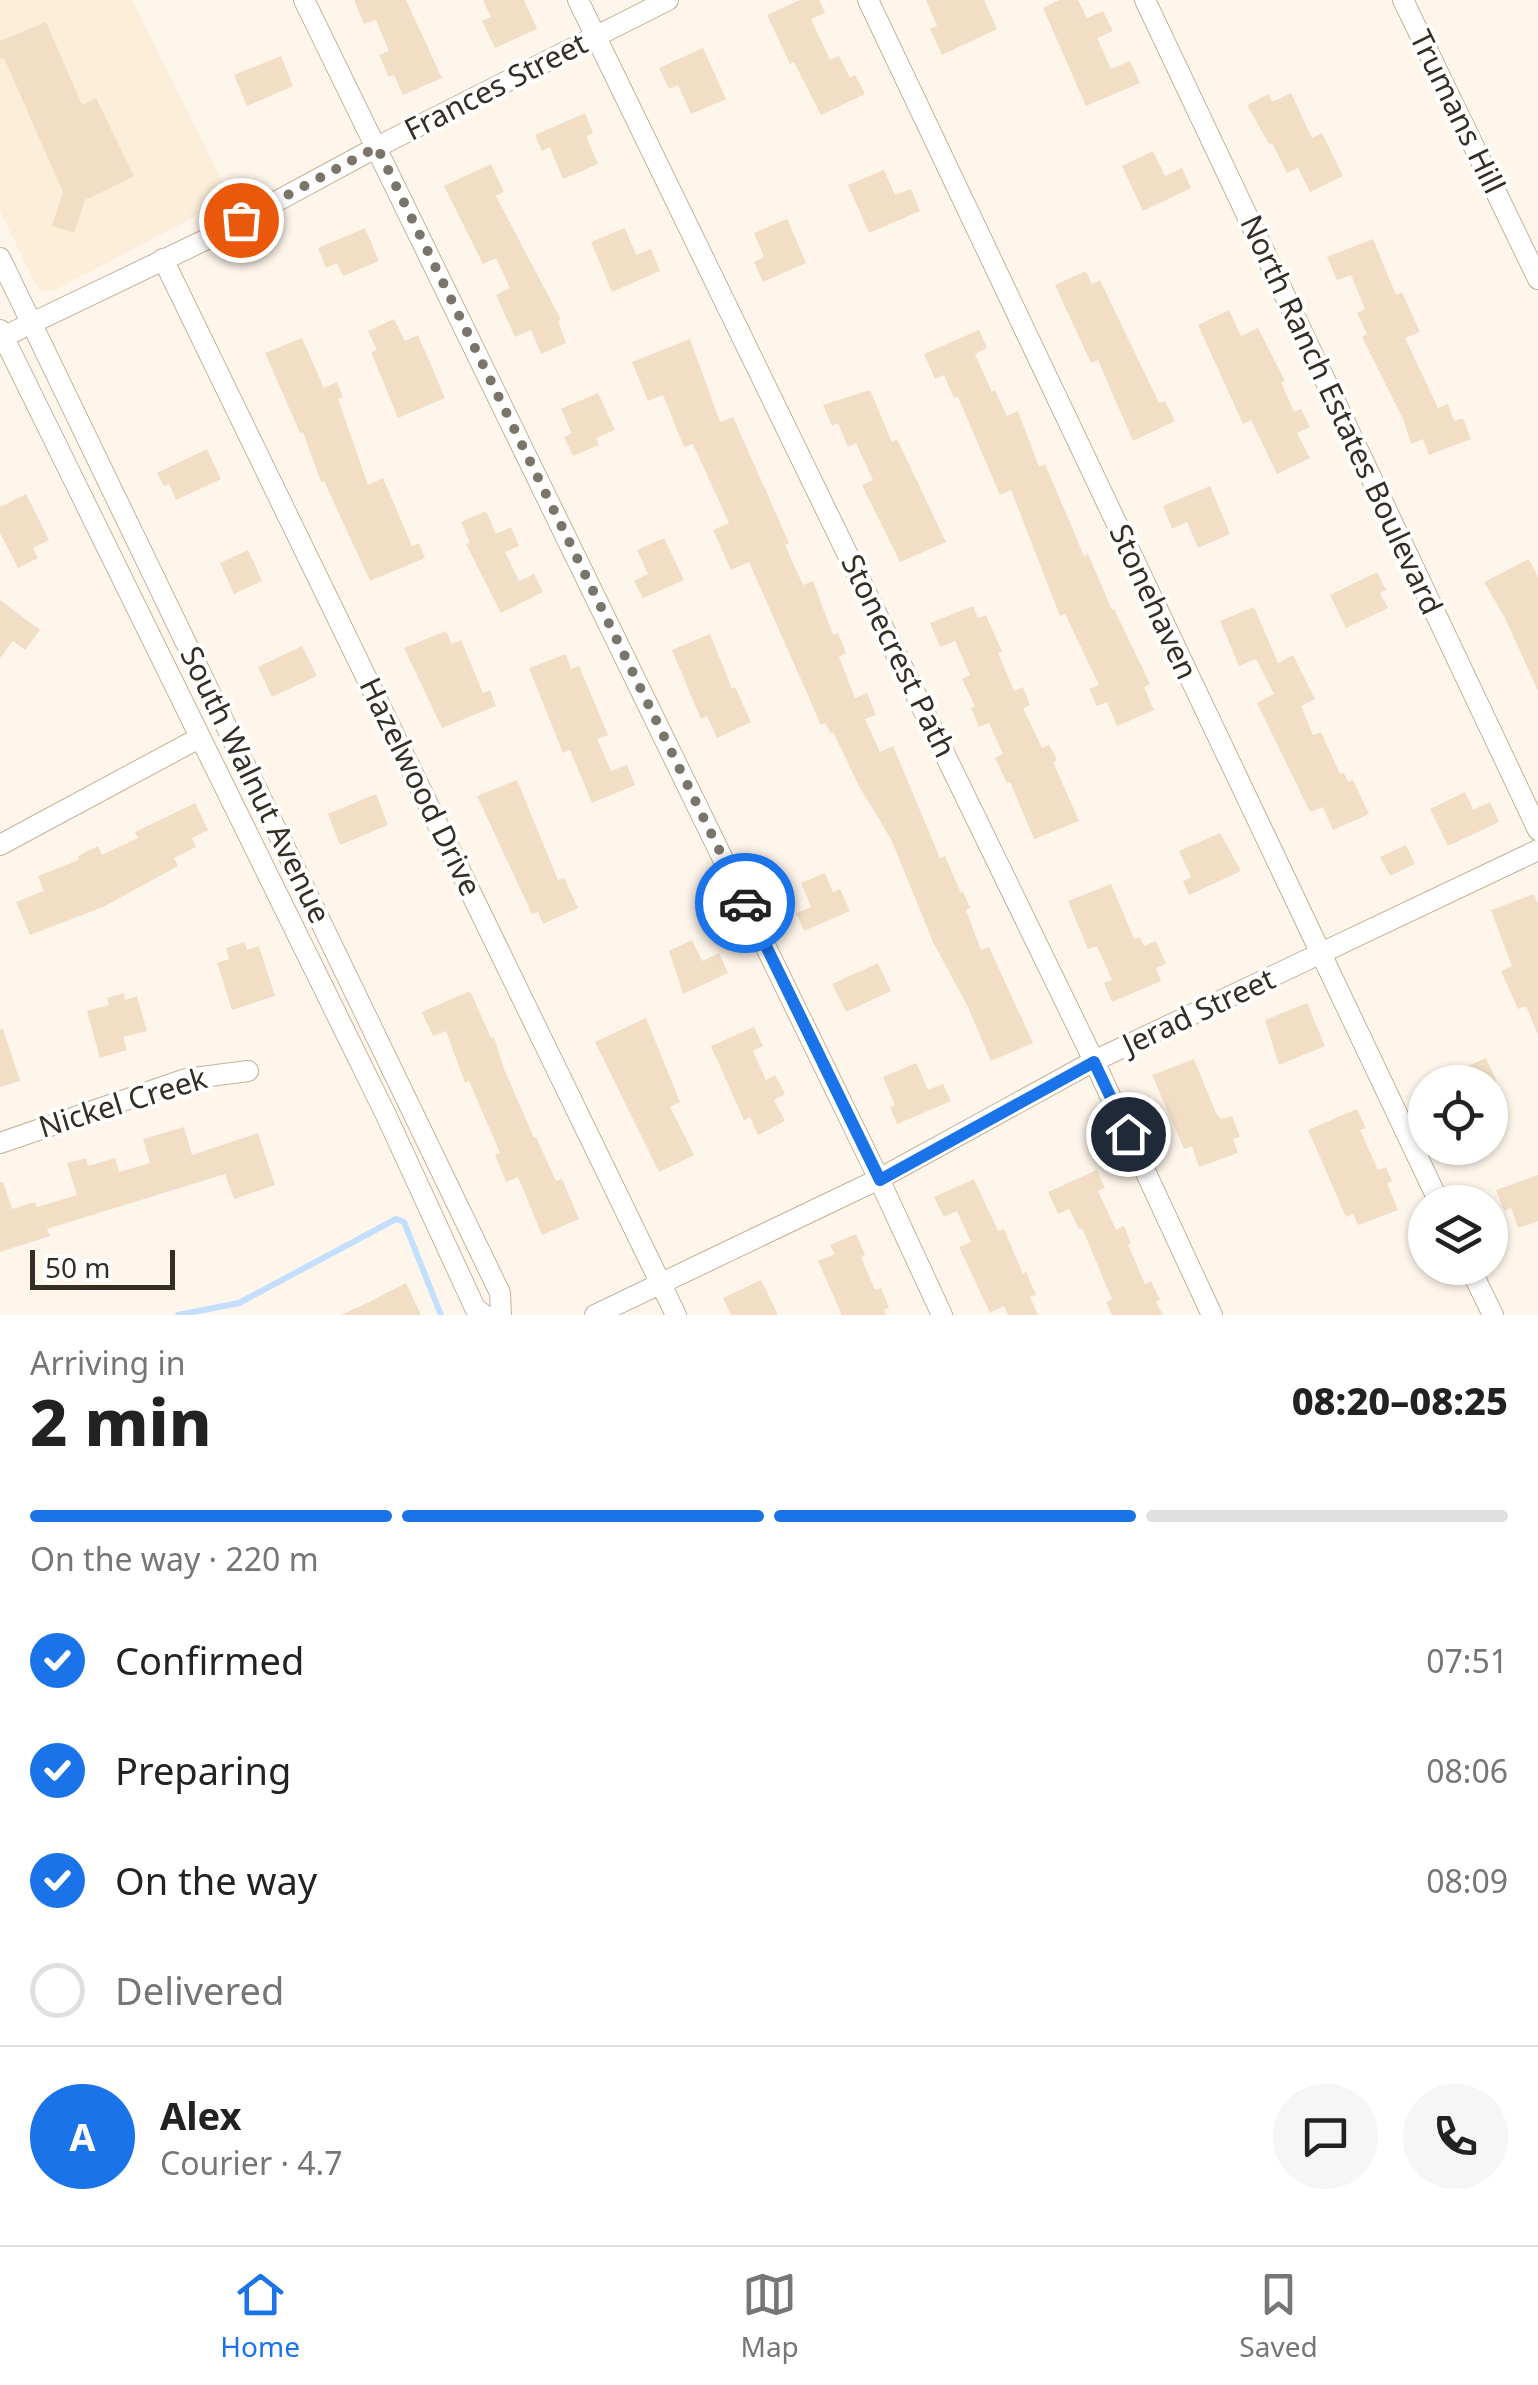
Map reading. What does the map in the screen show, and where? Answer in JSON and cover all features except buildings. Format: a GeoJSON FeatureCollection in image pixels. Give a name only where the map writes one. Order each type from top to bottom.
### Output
{"type":"FeatureCollection","features":[{"type":"Feature","properties":{"kind":"street"},"geometry":{"type":"LineString","coordinates":[[304,0],[880,1180],[942,1315]]}},
{"type":"Feature","properties":{"kind":"street","name":"Stonecrest Path"},"geometry":{"type":"LineString","coordinates":[[578,0],[1094,1062],[1212,1315]]}},
{"type":"Feature","properties":{"kind":"street","name":"Frances Street"},"geometry":{"type":"LineString","coordinates":[[2,333],[33,325],[207,239],[377,147],[668,0]]}},
{"type":"Feature","properties":{"kind":"street","name":"Stonehaven"},"geometry":{"type":"LineString","coordinates":[[868,0],[1431,1185]]}},
{"type":"Feature","properties":{"kind":"street","name":"North Ranch Estates Boulevard"},"geometry":{"type":"LineString","coordinates":[[1145,0],[1538,830]]}},
{"type":"Feature","properties":{"kind":"street","name":"Trumans Hill"},"geometry":{"type":"LineString","coordinates":[[1404,0],[1538,278]]}},
{"type":"Feature","properties":{"kind":"street","name":"South Walnut Avenue"},"geometry":{"type":"LineString","coordinates":[[0,258],[492,1275],[500,1293],[501,1315]]}},
{"type":"Feature","properties":{"kind":"street","name":"Hazelwood Drive"},"geometry":{"type":"LineString","coordinates":[[163,259],[676,1315]]}},
{"type":"Feature","properties":{"kind":"street","name":"South Walnut Avenue"},"geometry":{"type":"LineString","coordinates":[[2,333],[386,1115],[475,1308],[484,1315]]}},
{"type":"Feature","properties":{"kind":"street"},"geometry":{"type":"LineString","coordinates":[[0,846],[199,738]]}},
{"type":"Feature","properties":{"kind":"street","name":"Jerad Street"},"geometry":{"type":"LineString","coordinates":[[595,1315],[880,1180],[1094,1062],[1538,850]]}},
{"type":"Feature","properties":{"kind":"street","name":"Nickel Creek"},"geometry":{"type":"LineString","coordinates":[[0,1143],[186,1079],[248,1071]]}},
{"type":"Feature","properties":{"kind":"street"},"geometry":{"type":"LineString","coordinates":[[1478,1285],[1493,1315]]}},
{"type":"Feature","properties":{"kind":"shaded area"},"geometry":{"type":"Polygon","coordinates":[[[0,0],[132,0],[230,198],[53,291],[39,291],[0,211],[0,0]]]}},
{"type":"Feature","properties":{"kind":"waterway"},"geometry":{"type":"LineString","coordinates":[[178,1315],[239,1303],[396,1219],[404,1222],[441,1315]]}},
{"type":"Feature","properties":{"kind":"way so far"},"geometry":{"type":"LineString","coordinates":[[241,220],[377,147],[745,903]]}},
{"type":"Feature","properties":{"kind":"route"},"geometry":{"type":"LineString","coordinates":[[745,903],[880,1180],[1094,1062],[1128,1134]]}}]}
